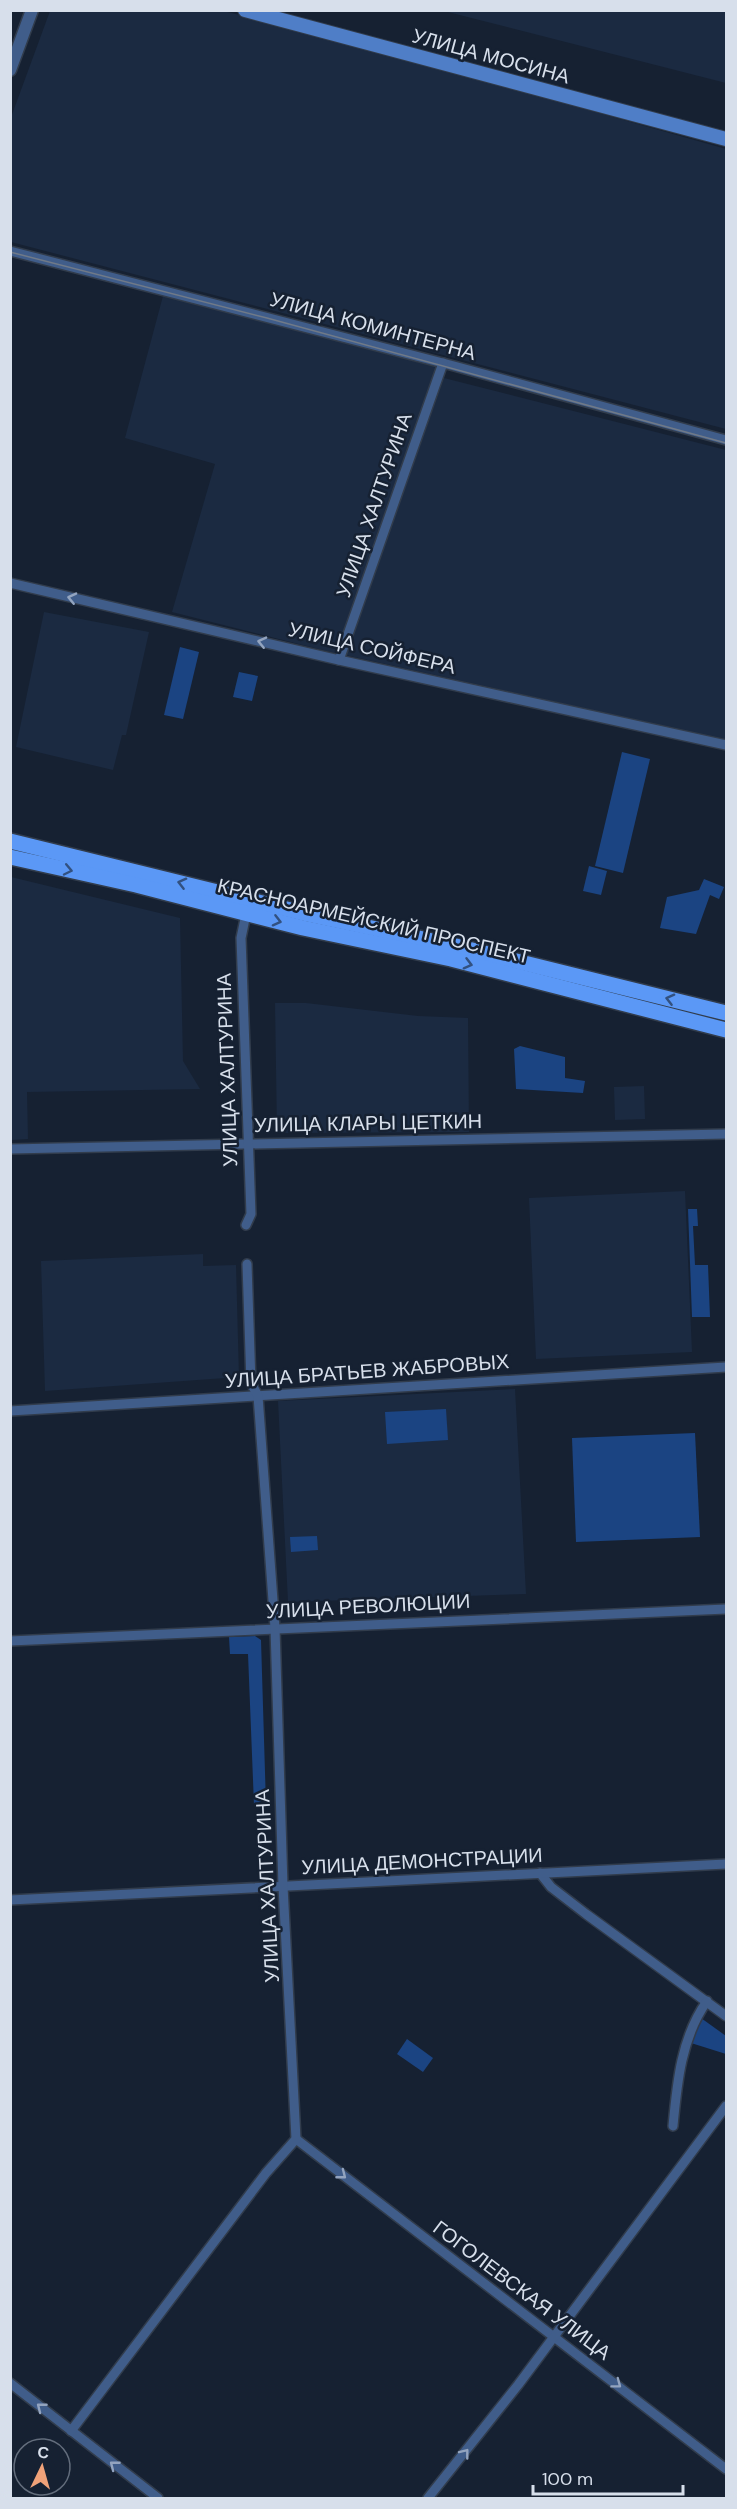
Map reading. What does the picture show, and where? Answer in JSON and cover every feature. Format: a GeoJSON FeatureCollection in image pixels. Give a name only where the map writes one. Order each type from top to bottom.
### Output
{"type":"FeatureCollection","features":[{"type":"Feature","properties":{"kind":"main road","name":"УЛИЦА МОСИНА"},"geometry":{"type":"LineString","coordinates":[[245,10],[726,139]]}},
{"type":"Feature","properties":{"kind":"main road","name":"КРАСНОАРМЕЙСКИЙ ПРОСПЕКТ"},"geometry":{"type":"LineString","coordinates":[[10,841],[307,914],[456,946],[726,1013]]}},
{"type":"Feature","properties":{"kind":"main road","name":"КРАСНОАРМЕЙСКИЙ ПРОСПЕКТ"},"geometry":{"type":"LineString","coordinates":[[10,857],[136,885],[246,914],[451,959],[726,1030]]}},
{"type":"Feature","properties":{"kind":"street"},"geometry":{"type":"LineString","coordinates":[[10,70],[32,10]]}},
{"type":"Feature","properties":{"kind":"street","name":"УЛИЦА КОМИНТЕРНА"},"geometry":{"type":"LineString","coordinates":[[10,250],[443,363],[726,440]]}},
{"type":"Feature","properties":{"kind":"street","name":"УЛИЦА ХАЛТУРИНА"},"geometry":{"type":"LineString","coordinates":[[339,660],[443,363]]}},
{"type":"Feature","properties":{"kind":"street","name":"УЛИЦА СОЙФЕРА"},"geometry":{"type":"LineString","coordinates":[[10,583],[339,660],[726,745]]}},
{"type":"Feature","properties":{"kind":"street","name":"УЛИЦА ХАЛТУРИНА"},"geometry":{"type":"LineString","coordinates":[[246,914],[241,938],[250,1215],[246,1225]]}},
{"type":"Feature","properties":{"kind":"street","name":"УЛИЦА КЛАРЫ ЦЕТКИН"},"geometry":{"type":"LineString","coordinates":[[10,1149],[726,1134]]}},
{"type":"Feature","properties":{"kind":"street","name":"УЛИЦА ХАЛТУРИНА"},"geometry":{"type":"LineString","coordinates":[[247,1264],[251,1383],[258,1396],[275,1628],[283,1886],[296,2139]]}},
{"type":"Feature","properties":{"kind":"street","name":"УЛИЦА БРАТЬЕВ ЖАБРОВЫХ"},"geometry":{"type":"LineString","coordinates":[[10,1411],[726,1367]]}},
{"type":"Feature","properties":{"kind":"street","name":"УЛИЦА РЕВОЛЮЦИИ"},"geometry":{"type":"LineString","coordinates":[[10,1641],[726,1609]]}},
{"type":"Feature","properties":{"kind":"street","name":"УЛИЦА ДЕМОНСТРАЦИИ"},"geometry":{"type":"LineString","coordinates":[[10,1900],[726,1864]]}},
{"type":"Feature","properties":{"kind":"street"},"geometry":{"type":"LineString","coordinates":[[540,1873],[551,1887],[586,1914],[726,2016]]}},
{"type":"Feature","properties":{"kind":"street"},"geometry":{"type":"LineString","coordinates":[[673,2126],[677,2085],[685,2049],[699,2012],[706,2001]]}},
{"type":"Feature","properties":{"kind":"street"},"geometry":{"type":"LineString","coordinates":[[428,2499],[554,2336],[726,2106]]}},
{"type":"Feature","properties":{"kind":"street"},"geometry":{"type":"LineString","coordinates":[[71,2431],[266,2173],[296,2139]]}},
{"type":"Feature","properties":{"kind":"street","name":"ГОГОЛЕВСКАЯ УЛИЦА"},"geometry":{"type":"LineString","coordinates":[[296,2139],[726,2469]]}},
{"type":"Feature","properties":{"kind":"street"},"geometry":{"type":"LineString","coordinates":[[10,2383],[158,2499]]}},
{"type":"Feature","properties":{"kind":"shaded area"},"geometry":{"type":"Polygon","coordinates":[[[220,10],[401,57],[726,149],[726,429],[11,242],[10,120],[50,11],[220,10]]]}},
{"type":"Feature","properties":{"kind":"shaded area"},"geometry":{"type":"Polygon","coordinates":[[[444,11],[726,11],[726,83],[444,11]]]}},
{"type":"Feature","properties":{"kind":"shaded area"},"geometry":{"type":"Polygon","coordinates":[[[163,296],[437,367],[338,654],[172,612],[215,464],[125,438],[163,296]]]}},
{"type":"Feature","properties":{"kind":"shaded area"},"geometry":{"type":"Polygon","coordinates":[[[444,378],[726,450],[726,740],[345,655],[444,378]]]}},
{"type":"Feature","properties":{"kind":"shaded area"},"geometry":{"type":"Polygon","coordinates":[[[44,612],[149,632],[126,735],[122,735],[113,770],[16,747],[44,612]]]}},
{"type":"Feature","properties":{"kind":"shaded area"},"geometry":{"type":"Polygon","coordinates":[[[180,647],[199,652],[183,719],[164,715],[180,647]]]}},
{"type":"Feature","properties":{"kind":"shaded area"},"geometry":{"type":"Polygon","coordinates":[[[239,672],[258,676],[252,701],[233,697],[239,672]]]}},
{"type":"Feature","properties":{"kind":"shaded area"},"geometry":{"type":"Polygon","coordinates":[[[622,752],[650,759],[623,873],[595,866],[622,752]]]}},
{"type":"Feature","properties":{"kind":"shaded area"},"geometry":{"type":"Polygon","coordinates":[[[589,866],[607,871],[601,895],[583,891],[589,866]]]}},
{"type":"Feature","properties":{"kind":"shaded area"},"geometry":{"type":"Polygon","coordinates":[[[11,877],[180,918],[183,1061],[200,1089],[27,1092],[28,1139],[11,1140],[11,877]]]}},
{"type":"Feature","properties":{"kind":"shaded area"},"geometry":{"type":"Polygon","coordinates":[[[704,879],[724,887],[719,899],[710,895],[696,934],[660,928],[667,897],[699,890],[704,879]]]}},
{"type":"Feature","properties":{"kind":"shaded area"},"geometry":{"type":"Polygon","coordinates":[[[275,1003],[306,1003],[418,1016],[468,1018],[469,1132],[277,1133],[275,1003]]]}},
{"type":"Feature","properties":{"kind":"shaded area"},"geometry":{"type":"Polygon","coordinates":[[[520,1046],[565,1057],[565,1078],[585,1081],[583,1093],[516,1089],[514,1049],[520,1046]]]}},
{"type":"Feature","properties":{"kind":"shaded area"},"geometry":{"type":"Polygon","coordinates":[[[644,1086],[645,1119],[615,1120],[614,1087],[644,1086]]]}},
{"type":"Feature","properties":{"kind":"shaded area"},"geometry":{"type":"Polygon","coordinates":[[[685,1191],[692,1352],[536,1359],[529,1198],[685,1191]]]}},
{"type":"Feature","properties":{"kind":"shaded area"},"geometry":{"type":"Polygon","coordinates":[[[688,1209],[697,1209],[698,1226],[693,1226],[695,1265],[708,1265],[710,1317],[692,1317],[688,1209]]]}},
{"type":"Feature","properties":{"kind":"shaded area"},"geometry":{"type":"Polygon","coordinates":[[[203,1254],[203,1266],[236,1265],[239,1377],[45,1391],[41,1261],[203,1254]]]}},
{"type":"Feature","properties":{"kind":"shaded area"},"geometry":{"type":"Polygon","coordinates":[[[515,1389],[526,1594],[288,1602],[278,1401],[515,1389]]]}},
{"type":"Feature","properties":{"kind":"shaded area"},"geometry":{"type":"Polygon","coordinates":[[[446,1409],[448,1440],[387,1444],[385,1412],[446,1409]]]}},
{"type":"Feature","properties":{"kind":"shaded area"},"geometry":{"type":"Polygon","coordinates":[[[695,1433],[700,1537],[576,1542],[572,1438],[695,1433]]]}},
{"type":"Feature","properties":{"kind":"shaded area"},"geometry":{"type":"Polygon","coordinates":[[[317,1536],[318,1550],[291,1552],[290,1537],[317,1536]]]}},
{"type":"Feature","properties":{"kind":"shaded area"},"geometry":{"type":"Polygon","coordinates":[[[255,1636],[261,1640],[266,1805],[254,1805],[248,1654],[230,1654],[229,1637],[255,1636]]]}},
{"type":"Feature","properties":{"kind":"shaded area"},"geometry":{"type":"Polygon","coordinates":[[[701,2018],[726,2036],[726,2054],[691,2043],[701,2018]]]}},
{"type":"Feature","properties":{"kind":"shaded area"},"geometry":{"type":"Polygon","coordinates":[[[407,2039],[433,2058],[423,2072],[397,2054],[407,2039]]]}},
{"type":"Feature","properties":{"kind":"tram line"},"geometry":{"type":"LineString","coordinates":[[10,252],[267,318],[726,443]]}}]}
